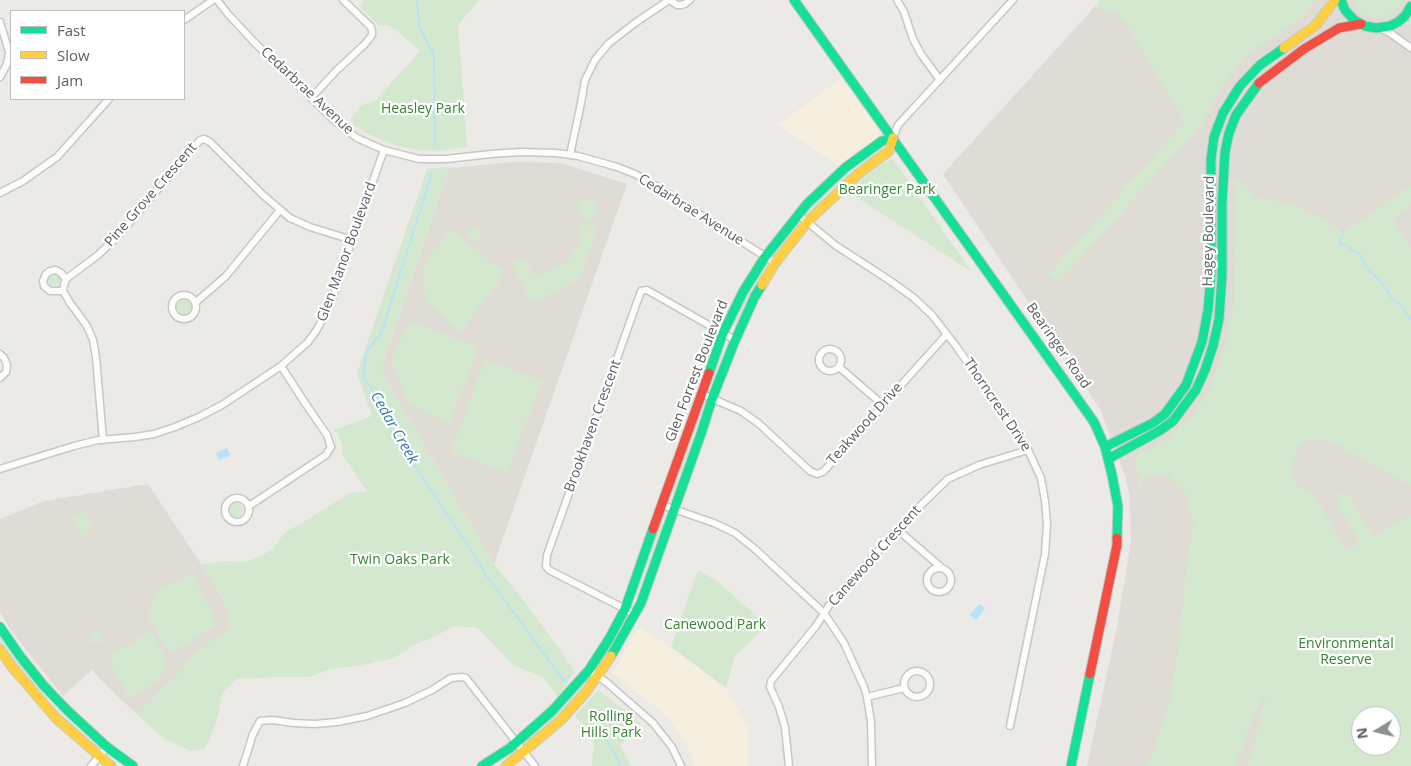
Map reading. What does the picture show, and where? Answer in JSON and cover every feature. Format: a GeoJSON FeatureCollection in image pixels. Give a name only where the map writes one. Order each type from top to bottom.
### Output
{"type":"FeatureCollection","features":[{"type":"Feature","properties":{"kind":"street"},"geometry":{"type":"LineString","coordinates":[[185,19],[213,0]]}},
{"type":"Feature","properties":{"kind":"street","name":"Cedarbrae Avenue"},"geometry":{"type":"LineString","coordinates":[[217,0],[243,31],[335,121],[351,133],[384,150],[418,159],[446,159],[521,152],[570,155],[617,167],[639,176],[669,194],[774,263]]}},
{"type":"Feature","properties":{"kind":"street"},"geometry":{"type":"LineString","coordinates":[[311,98],[372,35],[371,27],[343,0]]}},
{"type":"Feature","properties":{"kind":"street"},"geometry":{"type":"LineString","coordinates":[[570,155],[582,103],[585,80],[595,60],[608,44],[670,0],[681,5],[690,0]]}},
{"type":"Feature","properties":{"kind":"street","name":"Bearinger Road"},"geometry":{"type":"LineString","coordinates":[[794,0],[1080,400],[1094,422],[1105,447],[1118,506],[1117,545],[1071,766]]}},
{"type":"Feature","properties":{"kind":"street"},"geometry":{"type":"LineString","coordinates":[[897,0],[904,12],[913,39],[921,54],[940,80]]}},
{"type":"Feature","properties":{"kind":"street"},"geometry":{"type":"LineString","coordinates":[[893,138],[898,125],[1012,0]]}},
{"type":"Feature","properties":{"kind":"street","name":"Hagey Boulevard"},"geometry":{"type":"LineString","coordinates":[[1105,447],[1153,423],[1166,414],[1186,384],[1202,342],[1208,310],[1211,274],[1211,159],[1214,137],[1223,113],[1240,86],[1260,65],[1316,25],[1334,0]]}},
{"type":"Feature","properties":{"kind":"street"},"geometry":{"type":"LineString","coordinates":[[1341,0],[1349,16],[1370,28],[1390,26],[1398,22],[1405,16],[1411,6]]}},
{"type":"Feature","properties":{"kind":"street"},"geometry":{"type":"LineString","coordinates":[[0,22],[10,52],[7,64],[0,77]]}},
{"type":"Feature","properties":{"kind":"street","name":"Hagey Boulevard"},"geometry":{"type":"LineString","coordinates":[[1108,459],[1160,431],[1173,421],[1196,390],[1205,370],[1219,319],[1225,152],[1229,132],[1236,115],[1259,83],[1296,55],[1338,29],[1361,24]]}},
{"type":"Feature","properties":{"kind":"street"},"geometry":{"type":"LineString","coordinates":[[1380,28],[1411,48]]}},
{"type":"Feature","properties":{"kind":"street"},"geometry":{"type":"LineString","coordinates":[[0,193],[23,181],[57,157],[107,100]]}},
{"type":"Feature","properties":{"kind":"street","name":"Glen Forrest Boulevard"},"geometry":{"type":"LineString","coordinates":[[482,766],[510,748],[552,711],[589,670],[609,639],[625,609],[723,333],[743,292],[765,257],[807,204],[845,168],[882,141],[893,138]]}},
{"type":"Feature","properties":{"kind":"street","name":"Glen Forrest Boulevard"},"geometry":{"type":"LineString","coordinates":[[506,766],[561,720],[586,692],[618,645],[641,603],[712,399],[735,340],[755,296],[774,263],[808,221],[858,174],[889,151],[893,138]]}},
{"type":"Feature","properties":{"kind":"street","name":"Pine Grove Crescent"},"geometry":{"type":"LineString","coordinates":[[66,279],[98,255],[118,236],[200,140],[204,139],[210,142],[263,195],[297,222],[352,240]]}},
{"type":"Feature","properties":{"kind":"street","name":"Glen Manor Boulevard"},"geometry":{"type":"LineString","coordinates":[[0,469],[72,446],[154,434],[199,417],[281,366],[302,348],[316,331],[331,301],[384,150]]}},
{"type":"Feature","properties":{"kind":"street"},"geometry":{"type":"LineString","coordinates":[[195,303],[226,276],[280,210]]}},
{"type":"Feature","properties":{"kind":"street","name":"Thorncrest Drive"},"geometry":{"type":"LineString","coordinates":[[799,215],[838,247],[890,280],[914,298],[932,315],[1002,410],[1028,450],[1041,480],[1047,533],[1045,554],[1010,726]]}},
{"type":"Feature","properties":{"kind":"street"},"geometry":{"type":"LineString","coordinates":[[63,291],[50,291],[44,286],[43,281],[46,274],[56,270],[62,273],[66,279],[63,291],[87,326],[93,340],[103,440]]}},
{"type":"Feature","properties":{"kind":"street","name":"Brookhaven Crescent"},"geometry":{"type":"LineString","coordinates":[[635,614],[549,570],[546,566],[547,555],[642,291],[647,290],[735,340]]}},
{"type":"Feature","properties":{"kind":"street","name":"Teakwood Drive"},"geometry":{"type":"LineString","coordinates":[[702,394],[741,411],[758,423],[810,472],[817,474],[823,472],[947,334]]}},
{"type":"Feature","properties":{"kind":"street"},"geometry":{"type":"LineString","coordinates":[[0,354],[6,361],[7,368],[0,378]]}},
{"type":"Feature","properties":{"kind":"street"},"geometry":{"type":"LineString","coordinates":[[249,506],[326,455],[330,447],[327,435],[281,366]]}},
{"type":"Feature","properties":{"kind":"street"},"geometry":{"type":"LineString","coordinates":[[839,367],[883,405]]}},
{"type":"Feature","properties":{"kind":"street","name":"Canewood Crescent"},"geometry":{"type":"LineString","coordinates":[[789,766],[785,727],[770,687],[771,681],[816,626],[830,604],[918,508],[948,479],[979,465],[1028,450]]}},
{"type":"Feature","properties":{"kind":"street"},"geometry":{"type":"LineString","coordinates":[[662,505],[714,523],[735,533],[824,613],[844,643],[862,680],[871,722],[872,766]]}},
{"type":"Feature","properties":{"kind":"street"},"geometry":{"type":"LineString","coordinates":[[898,530],[942,568]]}},
{"type":"Feature","properties":{"kind":"street"},"geometry":{"type":"LineString","coordinates":[[0,627],[44,686],[107,747],[133,766]]}},
{"type":"Feature","properties":{"kind":"street"},"geometry":{"type":"LineString","coordinates":[[0,650],[56,718],[111,766]]}},
{"type":"Feature","properties":{"kind":"street"},"geometry":{"type":"LineString","coordinates":[[589,670],[653,723],[672,748],[681,766]]}},
{"type":"Feature","properties":{"kind":"street"},"geometry":{"type":"LineString","coordinates":[[914,672],[921,672],[929,680],[929,688],[923,696],[912,696],[904,688],[906,677],[914,672]]}},
{"type":"Feature","properties":{"kind":"street"},"geometry":{"type":"LineString","coordinates":[[243,766],[253,734],[260,721],[272,720],[315,724],[367,716],[406,703],[451,678],[457,677],[466,678],[535,766]]}},
{"type":"Feature","properties":{"kind":"street"},"geometry":{"type":"LineString","coordinates":[[35,693],[44,686]]}},
{"type":"Feature","properties":{"kind":"street"},"geometry":{"type":"LineString","coordinates":[[867,697],[904,688]]}},
{"type":"Feature","properties":{"kind":"street"},"geometry":{"type":"LineString","coordinates":[[91,766],[107,747]]}},
{"type":"Feature","properties":{"kind":"shaded area"},"geometry":{"type":"Polygon","coordinates":[[[1101,0],[1411,0],[1411,766],[1087,766],[1117,627],[1131,543],[1130,499],[1126,479],[1100,409],[943,174],[1101,0]]]}},
{"type":"Feature","properties":{"kind":"shaded area"},"geometry":{"type":"Polygon","coordinates":[[[841,78],[878,129],[879,135],[878,140],[841,167],[778,125],[841,78]]]}},
{"type":"Feature","properties":{"kind":"shaded area"},"geometry":{"type":"Polygon","coordinates":[[[514,162],[561,163],[627,184],[494,564],[383,375],[381,368],[450,168],[514,162]]]}},
{"type":"Feature","properties":{"kind":"shaded area"},"geometry":{"type":"Polygon","coordinates":[[[148,484],[232,614],[232,626],[164,688],[138,715],[92,670],[63,696],[12,632],[0,612],[0,519],[44,501],[148,484]]]}},
{"type":"Feature","properties":{"kind":"shaded area"},"geometry":{"type":"Polygon","coordinates":[[[639,627],[671,647],[726,688],[748,727],[748,766],[695,766],[690,751],[672,723],[661,711],[612,673],[639,627]]]}},
{"type":"Feature","properties":{"kind":"green space","name":"Heasley Park"},"geometry":{"type":"Polygon","coordinates":[[[365,0],[479,0],[458,25],[467,147],[440,151],[397,146],[370,135],[354,125],[351,118],[362,105],[375,101],[420,51],[388,25],[379,26],[359,6],[365,0]]]}},
{"type":"Feature","properties":{"kind":"green space"},"geometry":{"type":"Polygon","coordinates":[[[1101,0],[1316,0],[1303,17],[1247,55],[1222,86],[1202,124],[1060,281],[1049,274],[1186,120],[1181,115],[1126,24],[1114,12],[1097,9],[1096,5],[1101,0]]]}},
{"type":"Feature","properties":{"kind":"green space"},"geometry":{"type":"Polygon","coordinates":[[[1351,0],[1403,0],[1399,8],[1392,13],[1376,18],[1359,12],[1351,0]]]}},
{"type":"Feature","properties":{"kind":"green space"},"geometry":{"type":"Polygon","coordinates":[[[880,146],[883,150],[863,165],[860,165],[860,161],[880,146]]]}},
{"type":"Feature","properties":{"kind":"green space","name":"Bearinger Park"},"geometry":{"type":"Polygon","coordinates":[[[892,158],[972,272],[847,191],[892,158]]]}},
{"type":"Feature","properties":{"kind":"green space","name":"Twin Oaks Park"},"geometry":{"type":"Polygon","coordinates":[[[450,168],[381,368],[383,375],[494,564],[524,601],[575,671],[558,697],[544,678],[513,665],[478,628],[453,626],[438,635],[416,644],[394,658],[357,666],[330,669],[309,677],[237,679],[222,693],[218,716],[204,749],[191,751],[164,739],[138,715],[175,678],[187,662],[203,647],[228,629],[230,610],[201,564],[229,561],[245,562],[260,556],[273,549],[285,532],[350,493],[367,491],[342,454],[343,447],[339,436],[334,430],[372,416],[357,373],[427,169],[450,168]]]}},
{"type":"Feature","properties":{"kind":"green space"},"geometry":{"type":"Polygon","coordinates":[[[848,172],[848,177],[816,207],[813,207],[813,204],[848,172]]]}},
{"type":"Feature","properties":{"kind":"green space","name":"Environmental Reserve"},"geometry":{"type":"Polygon","coordinates":[[[1235,178],[1244,183],[1255,198],[1294,205],[1344,232],[1411,185],[1411,205],[1392,219],[1411,247],[1411,486],[1336,444],[1318,439],[1303,442],[1296,450],[1291,477],[1296,484],[1317,499],[1346,551],[1360,543],[1337,503],[1338,495],[1342,492],[1349,495],[1373,536],[1411,516],[1411,766],[1248,766],[1267,694],[1250,722],[1234,766],[1144,766],[1155,751],[1171,695],[1178,652],[1186,570],[1194,523],[1186,494],[1169,475],[1149,475],[1142,483],[1141,491],[1134,457],[1163,442],[1194,414],[1210,389],[1225,348],[1234,303],[1235,178]]]}},
{"type":"Feature","properties":{"kind":"green space"},"geometry":{"type":"Polygon","coordinates":[[[582,199],[595,203],[597,209],[592,220],[586,222],[582,218],[576,204],[582,199]]]}},
{"type":"Feature","properties":{"kind":"green space"},"geometry":{"type":"Polygon","coordinates":[[[582,223],[597,228],[580,279],[532,303],[512,263],[524,257],[535,277],[569,261],[573,248],[579,250],[583,240],[578,234],[582,223]]]}},
{"type":"Feature","properties":{"kind":"green space"},"geometry":{"type":"Polygon","coordinates":[[[476,226],[482,240],[473,243],[467,230],[476,226]]]}},
{"type":"Feature","properties":{"kind":"green space"},"geometry":{"type":"Polygon","coordinates":[[[451,229],[501,270],[503,277],[459,333],[426,300],[423,265],[451,229]]]}},
{"type":"Feature","properties":{"kind":"green space"},"geometry":{"type":"Polygon","coordinates":[[[760,272],[763,276],[735,326],[732,326],[731,323],[760,272]]]}},
{"type":"Feature","properties":{"kind":"green space"},"geometry":{"type":"Polygon","coordinates":[[[52,274],[56,274],[60,280],[56,286],[52,286],[48,282],[48,278],[52,274]]]}},
{"type":"Feature","properties":{"kind":"green space"},"geometry":{"type":"Polygon","coordinates":[[[185,299],[193,307],[185,315],[177,307],[185,299]]]}},
{"type":"Feature","properties":{"kind":"green space"},"geometry":{"type":"Polygon","coordinates":[[[410,321],[474,346],[477,352],[449,424],[409,404],[391,360],[410,321]]]}},
{"type":"Feature","properties":{"kind":"green space"},"geometry":{"type":"Polygon","coordinates":[[[720,350],[724,350],[723,354],[712,384],[708,387],[720,350]]]}},
{"type":"Feature","properties":{"kind":"green space"},"geometry":{"type":"Polygon","coordinates":[[[486,360],[542,381],[507,473],[451,451],[486,360]]]}},
{"type":"Feature","properties":{"kind":"green space"},"geometry":{"type":"Polygon","coordinates":[[[697,413],[701,413],[701,415],[674,493],[670,495],[697,413]]]}},
{"type":"Feature","properties":{"kind":"green space"},"geometry":{"type":"Polygon","coordinates":[[[233,503],[239,503],[243,510],[239,517],[233,517],[229,513],[229,507],[233,503]]]}},
{"type":"Feature","properties":{"kind":"green space"},"geometry":{"type":"Polygon","coordinates":[[[85,511],[92,524],[90,532],[84,537],[72,520],[85,511]]]}},
{"type":"Feature","properties":{"kind":"green space"},"geometry":{"type":"Polygon","coordinates":[[[659,522],[663,524],[633,600],[659,522]]]}},
{"type":"Feature","properties":{"kind":"green space","name":"Canewood Park"},"geometry":{"type":"Polygon","coordinates":[[[698,570],[717,581],[767,625],[735,656],[726,688],[671,647],[698,570]]]}},
{"type":"Feature","properties":{"kind":"green space"},"geometry":{"type":"Polygon","coordinates":[[[192,574],[215,620],[213,628],[170,653],[149,618],[155,593],[192,574]]]}},
{"type":"Feature","properties":{"kind":"green space"},"geometry":{"type":"Polygon","coordinates":[[[151,631],[167,662],[158,681],[130,699],[110,663],[113,654],[151,631]]]}},
{"type":"Feature","properties":{"kind":"green space"},"geometry":{"type":"Polygon","coordinates":[[[94,632],[98,632],[102,638],[98,644],[94,644],[90,640],[90,636],[94,632]]]}},
{"type":"Feature","properties":{"kind":"green space"},"geometry":{"type":"Polygon","coordinates":[[[0,635],[35,682],[35,686],[0,644],[0,635]]]}},
{"type":"Feature","properties":{"kind":"green space"},"geometry":{"type":"Polygon","coordinates":[[[582,684],[586,685],[586,687],[558,716],[527,743],[527,740],[582,684]]]}},
{"type":"Feature","properties":{"kind":"green space","name":"Rolling Hills Park"},"geometry":{"type":"Polygon","coordinates":[[[598,690],[641,724],[620,745],[631,766],[592,766],[594,739],[587,728],[575,716],[598,690]]]}},
{"type":"Feature","properties":{"kind":"green space"},"geometry":{"type":"Polygon","coordinates":[[[44,697],[88,739],[89,743],[42,698],[44,697]]]}},
{"type":"Feature","properties":{"kind":"water"},"geometry":{"type":"Polygon","coordinates":[[[227,448],[230,455],[219,460],[216,453],[227,448]]]}},
{"type":"Feature","properties":{"kind":"water"},"geometry":{"type":"Polygon","coordinates":[[[979,604],[985,608],[976,620],[970,615],[979,604]]]}},
{"type":"Feature","properties":{"kind":"waterway","name":"Cedar Creek"},"geometry":{"type":"LineString","coordinates":[[417,0],[419,26],[434,55],[435,145]]}},
{"type":"Feature","properties":{"kind":"waterway","name":"Cedar Creek"},"geometry":{"type":"LineString","coordinates":[[432,173],[381,334],[367,351],[363,376],[389,415],[389,427],[488,578],[565,682]]}},
{"type":"Feature","properties":{"kind":"waterway"},"geometry":{"type":"LineString","coordinates":[[1344,230],[1340,240],[1341,244],[1347,245],[1353,251],[1360,254],[1366,266],[1381,282],[1394,301],[1403,306],[1411,319]]}},
{"type":"Feature","properties":{"kind":"waterway","name":"Cedar Creek"},"geometry":{"type":"LineString","coordinates":[[591,711],[620,766]]}},
{"type":"Feature","properties":{"kind":"traffic: fast"},"geometry":{"type":"LineString","coordinates":[[794,0],[1094,422],[1105,447],[1112,475],[1118,506],[1117,538]]}},
{"type":"Feature","properties":{"kind":"traffic: fast"},"geometry":{"type":"LineString","coordinates":[[1341,0],[1345,10],[1354,20],[1365,26],[1376,28],[1390,26],[1398,22],[1405,16],[1411,6]]}},
{"type":"Feature","properties":{"kind":"traffic: fast"},"geometry":{"type":"LineString","coordinates":[[1105,447],[1153,423],[1165,414],[1186,385],[1202,342],[1208,310],[1211,274],[1211,159],[1214,137],[1223,113],[1240,86],[1260,65],[1284,48]]}},
{"type":"Feature","properties":{"kind":"traffic: fast"},"geometry":{"type":"LineString","coordinates":[[1108,459],[1159,431],[1173,421],[1196,390],[1205,370],[1219,319],[1225,152],[1229,133],[1236,115],[1259,83]]}},
{"type":"Feature","properties":{"kind":"traffic: fast"},"geometry":{"type":"LineString","coordinates":[[709,373],[723,333],[743,292],[765,257],[807,204],[845,168],[882,141],[893,138]]}},
{"type":"Feature","properties":{"kind":"traffic: fast"},"geometry":{"type":"LineString","coordinates":[[611,656],[641,603],[712,399],[734,343],[755,296],[762,285]]}},
{"type":"Feature","properties":{"kind":"traffic: fast"},"geometry":{"type":"LineString","coordinates":[[482,766],[510,748],[552,711],[589,670],[625,609],[653,529]]}},
{"type":"Feature","properties":{"kind":"traffic: fast"},"geometry":{"type":"LineString","coordinates":[[0,627],[44,686],[107,747],[133,766]]}},
{"type":"Feature","properties":{"kind":"traffic: fast"},"geometry":{"type":"LineString","coordinates":[[1071,766],[1090,674]]}},
{"type":"Feature","properties":{"kind":"traffic: slow"},"geometry":{"type":"LineString","coordinates":[[1284,48],[1316,25],[1335,0]]}},
{"type":"Feature","properties":{"kind":"traffic: slow"},"geometry":{"type":"LineString","coordinates":[[762,285],[775,263],[808,221],[858,174],[889,151],[893,138]]}},
{"type":"Feature","properties":{"kind":"traffic: slow"},"geometry":{"type":"LineString","coordinates":[[0,650],[56,718],[111,766]]}},
{"type":"Feature","properties":{"kind":"traffic: slow"},"geometry":{"type":"LineString","coordinates":[[506,766],[561,720],[586,692],[611,656]]}},
{"type":"Feature","properties":{"kind":"traffic: jam"},"geometry":{"type":"LineString","coordinates":[[1259,83],[1304,49],[1339,28],[1361,24]]}},
{"type":"Feature","properties":{"kind":"traffic: jam"},"geometry":{"type":"LineString","coordinates":[[653,529],[709,373]]}},
{"type":"Feature","properties":{"kind":"traffic: jam"},"geometry":{"type":"LineString","coordinates":[[1090,674],[1117,538]]}}]}
